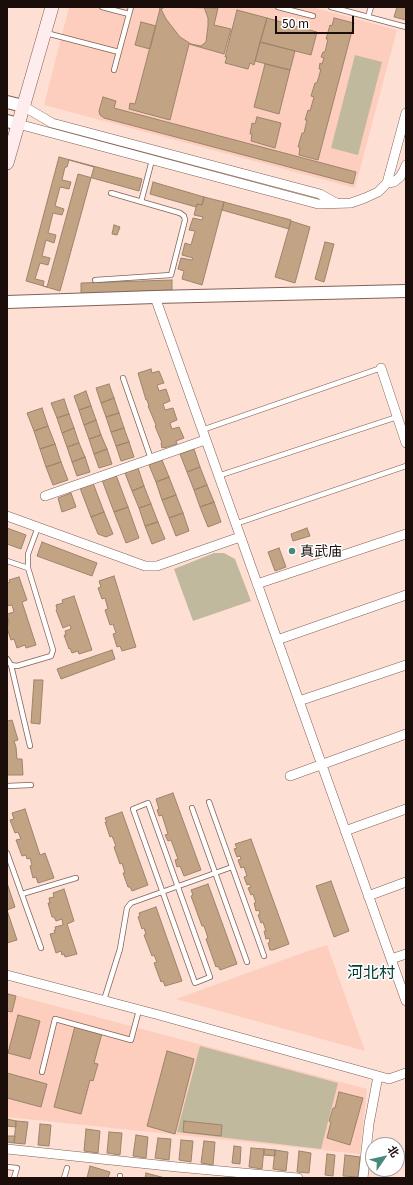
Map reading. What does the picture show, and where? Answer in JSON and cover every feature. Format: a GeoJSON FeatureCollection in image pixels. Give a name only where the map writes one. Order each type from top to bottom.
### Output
{"type":"FeatureCollection","features":[{"type":"Feature","properties":{"kind":"main road"},"geometry":{"type":"LineString","coordinates":[[7,163],[13,122],[23,106],[52,7]]}},
{"type":"Feature","properties":{"kind":"street"},"geometry":{"type":"LineString","coordinates":[[7,102],[23,106],[52,123],[320,194],[336,203]]}},
{"type":"Feature","properties":{"kind":"street"},"geometry":{"type":"LineString","coordinates":[[387,184],[406,113]]}},
{"type":"Feature","properties":{"kind":"street"},"geometry":{"type":"LineString","coordinates":[[13,122],[318,204],[351,202],[365,198],[378,192],[387,184],[394,182],[400,177],[406,165]]}},
{"type":"Feature","properties":{"kind":"street"},"geometry":{"type":"LineString","coordinates":[[7,302],[406,291]]}},
{"type":"Feature","properties":{"kind":"street"},"geometry":{"type":"LineString","coordinates":[[155,297],[406,1001]]}},
{"type":"Feature","properties":{"kind":"street"},"geometry":{"type":"LineString","coordinates":[[381,368],[406,444]]}},
{"type":"Feature","properties":{"kind":"street"},"geometry":{"type":"LineString","coordinates":[[45,496],[205,440]]}},
{"type":"Feature","properties":{"kind":"street"},"geometry":{"type":"LineString","coordinates":[[7,516],[145,566],[157,566],[240,537]]}},
{"type":"Feature","properties":{"kind":"street"},"geometry":{"type":"LineString","coordinates":[[257,584],[406,534]]}},
{"type":"Feature","properties":{"kind":"street"},"geometry":{"type":"LineString","coordinates":[[277,640],[406,595]]}},
{"type":"Feature","properties":{"kind":"street"},"geometry":{"type":"LineString","coordinates":[[299,701],[406,665]]}},
{"type":"Feature","properties":{"kind":"street"},"geometry":{"type":"LineString","coordinates":[[290,776],[406,734]]}},
{"type":"Feature","properties":{"kind":"street"},"geometry":{"type":"LineString","coordinates":[[345,831],[406,809]]}},
{"type":"Feature","properties":{"kind":"street"},"geometry":{"type":"LineString","coordinates":[[368,896],[406,882]]}},
{"type":"Feature","properties":{"kind":"street"},"geometry":{"type":"LineString","coordinates":[[391,959],[406,954]]}},
{"type":"Feature","properties":{"kind":"street"},"geometry":{"type":"LineString","coordinates":[[7,975],[104,1000],[389,1079],[406,1073]]}},
{"type":"Feature","properties":{"kind":"street"},"geometry":{"type":"LineString","coordinates":[[363,1178],[369,1124],[378,1076]]}},
{"type":"Feature","properties":{"kind":"street"},"geometry":{"type":"LineString","coordinates":[[7,1149],[177,1168],[298,1178]]}},
{"type":"Feature","properties":{"kind":"lane"},"geometry":{"type":"LineString","coordinates":[[102,7],[129,14]]}},
{"type":"Feature","properties":{"kind":"lane"},"geometry":{"type":"LineString","coordinates":[[114,70],[131,7]]}},
{"type":"Feature","properties":{"kind":"lane"},"geometry":{"type":"LineString","coordinates":[[278,7],[313,16]]}},
{"type":"Feature","properties":{"kind":"lane"},"geometry":{"type":"LineString","coordinates":[[331,7],[406,26]]}},
{"type":"Feature","properties":{"kind":"lane"},"geometry":{"type":"LineString","coordinates":[[368,17],[371,7]]}},
{"type":"Feature","properties":{"kind":"lane"},"geometry":{"type":"LineString","coordinates":[[44,32],[119,52]]}},
{"type":"Feature","properties":{"kind":"lane"},"geometry":{"type":"LineString","coordinates":[[141,202],[152,160]]}},
{"type":"Feature","properties":{"kind":"lane"},"geometry":{"type":"LineString","coordinates":[[94,280],[171,275],[185,220],[184,216],[180,213],[111,193]]}},
{"type":"Feature","properties":{"kind":"lane"},"geometry":{"type":"LineString","coordinates":[[202,430],[381,368]]}},
{"type":"Feature","properties":{"kind":"lane"},"geometry":{"type":"LineString","coordinates":[[123,378],[151,459]]}},
{"type":"Feature","properties":{"kind":"lane"},"geometry":{"type":"LineString","coordinates":[[218,476],[397,417]]}},
{"type":"Feature","properties":{"kind":"lane"},"geometry":{"type":"LineString","coordinates":[[236,524],[406,466]]}},
{"type":"Feature","properties":{"kind":"lane"},"geometry":{"type":"LineString","coordinates":[[11,665],[17,666],[51,656],[54,650],[28,568],[28,554],[38,527]]}},
{"type":"Feature","properties":{"kind":"lane"},"geometry":{"type":"LineString","coordinates":[[7,561],[28,568]]}},
{"type":"Feature","properties":{"kind":"lane"},"geometry":{"type":"LineString","coordinates":[[7,658],[11,665],[30,746]]}},
{"type":"Feature","properties":{"kind":"lane"},"geometry":{"type":"LineString","coordinates":[[7,786],[31,785]]}},
{"type":"Feature","properties":{"kind":"lane"},"geometry":{"type":"LineString","coordinates":[[209,802],[264,956]]}},
{"type":"Feature","properties":{"kind":"lane"},"geometry":{"type":"LineString","coordinates":[[148,803],[178,886],[210,977],[195,983],[133,809],[148,803]]}},
{"type":"Feature","properties":{"kind":"lane"},"geometry":{"type":"LineString","coordinates":[[192,808],[247,962]]}},
{"type":"Feature","properties":{"kind":"lane"},"geometry":{"type":"LineString","coordinates":[[7,854],[41,948]]}},
{"type":"Feature","properties":{"kind":"lane"},"geometry":{"type":"LineString","coordinates":[[104,1000],[120,949],[127,908],[132,903],[232,867]]}},
{"type":"Feature","properties":{"kind":"lane"},"geometry":{"type":"LineString","coordinates":[[22,894],[76,878]]}},
{"type":"Feature","properties":{"kind":"lane"},"geometry":{"type":"LineString","coordinates":[[42,1072],[56,1019],[132,1040],[140,1010]]}},
{"type":"Feature","properties":{"kind":"lane"},"geometry":{"type":"LineString","coordinates":[[7,1167],[17,1168],[14,1178]]}},
{"type":"Feature","properties":{"kind":"lane"},"geometry":{"type":"LineString","coordinates":[[64,1178],[67,1168]]}},
{"type":"Feature","properties":{"kind":"shaded area"},"geometry":{"type":"Polygon","coordinates":[[[69,7],[312,7],[397,30],[355,188],[44,105],[69,7]]]}},
{"type":"Feature","properties":{"kind":"shaded area"},"geometry":{"type":"Polygon","coordinates":[[[355,55],[382,62],[358,155],[331,148],[355,55]]]}},
{"type":"Feature","properties":{"kind":"shaded area"},"geometry":{"type":"Polygon","coordinates":[[[214,553],[224,553],[235,559],[251,601],[193,621],[174,569],[214,553]]]}},
{"type":"Feature","properties":{"kind":"shaded area"},"geometry":{"type":"Polygon","coordinates":[[[327,945],[365,1051],[176,999],[305,952],[327,945]]]}},
{"type":"Feature","properties":{"kind":"shaded area"},"geometry":{"type":"Polygon","coordinates":[[[7,993],[367,1089],[360,1154],[7,1117],[7,993]]]}},
{"type":"Feature","properties":{"kind":"shaded area"},"geometry":{"type":"Polygon","coordinates":[[[200,1046],[338,1083],[321,1149],[177,1132],[200,1046]]]}},
{"type":"Feature","properties":{"kind":"building"},"geometry":{"type":"Polygon","coordinates":[[[159,7],[218,8],[214,25],[231,29],[224,54],[189,44],[170,120],[129,109],[130,103],[135,104],[160,9],[159,7]]]}},
{"type":"Feature","properties":{"kind":"building"},"geometry":{"type":"Polygon","coordinates":[[[165,7],[204,7],[208,18],[206,42],[201,46],[191,44],[180,37],[166,19],[161,9],[165,7]]]}},
{"type":"Feature","properties":{"kind":"building"},"geometry":{"type":"Polygon","coordinates":[[[397,7],[406,7],[406,20],[394,17],[397,7]]]}},
{"type":"Feature","properties":{"kind":"building"},"geometry":{"type":"Polygon","coordinates":[[[237,10],[267,18],[254,65],[250,63],[248,69],[225,63],[227,57],[225,57],[237,10]]]}},
{"type":"Feature","properties":{"kind":"building"},"geometry":{"type":"Polygon","coordinates":[[[267,18],[317,32],[311,55],[260,42],[267,18]]]}},
{"type":"Feature","properties":{"kind":"building"},"geometry":{"type":"Polygon","coordinates":[[[334,18],[354,23],[318,160],[299,155],[300,147],[298,147],[302,133],[304,133],[307,120],[305,120],[308,110],[310,111],[314,97],[311,96],[321,69],[319,69],[320,63],[322,64],[324,58],[321,57],[323,52],[325,52],[328,39],[326,39],[330,25],[332,26],[334,18]]]}},
{"type":"Feature","properties":{"kind":"building"},"geometry":{"type":"Polygon","coordinates":[[[141,22],[156,26],[150,49],[135,45],[141,22]]]}},
{"type":"Feature","properties":{"kind":"building"},"geometry":{"type":"Polygon","coordinates":[[[260,42],[295,51],[290,70],[255,61],[260,42]]]}},
{"type":"Feature","properties":{"kind":"building"},"geometry":{"type":"Polygon","coordinates":[[[265,64],[290,70],[279,114],[254,107],[265,64]]]}},
{"type":"Feature","properties":{"kind":"building"},"geometry":{"type":"Polygon","coordinates":[[[103,97],[116,101],[114,108],[356,172],[353,184],[104,118],[100,115],[99,111],[103,97]]]}},
{"type":"Feature","properties":{"kind":"building"},"geometry":{"type":"Polygon","coordinates":[[[257,117],[281,123],[275,148],[251,141],[252,134],[250,134],[252,123],[255,124],[257,117]]]}},
{"type":"Feature","properties":{"kind":"building"},"geometry":{"type":"Polygon","coordinates":[[[59,157],[142,179],[139,191],[78,174],[47,287],[26,281],[59,157]]]}},
{"type":"Feature","properties":{"kind":"building"},"geometry":{"type":"Polygon","coordinates":[[[69,160],[94,167],[60,291],[43,286],[44,281],[35,279],[40,263],[48,265],[50,258],[42,256],[46,240],[54,243],[56,235],[48,233],[53,213],[62,215],[64,209],[55,206],[60,187],[69,189],[71,182],[62,180],[65,167],[67,167],[69,160]]]}},
{"type":"Feature","properties":{"kind":"building"},"geometry":{"type":"Polygon","coordinates":[[[153,182],[204,197],[202,205],[197,204],[196,207],[150,194],[153,182]]]}},
{"type":"Feature","properties":{"kind":"building"},"geometry":{"type":"Polygon","coordinates":[[[204,197],[224,202],[202,285],[182,279],[184,271],[178,269],[181,258],[192,260],[193,258],[182,255],[185,243],[191,245],[195,231],[189,230],[193,218],[202,220],[203,217],[194,215],[197,204],[202,205],[204,197]]]}},
{"type":"Feature","properties":{"kind":"building"},"geometry":{"type":"Polygon","coordinates":[[[224,202],[291,220],[289,229],[222,210],[224,202]]]}},
{"type":"Feature","properties":{"kind":"building"},"geometry":{"type":"Polygon","coordinates":[[[291,221],[310,227],[295,283],[275,277],[291,221]]]}},
{"type":"Feature","properties":{"kind":"building"},"geometry":{"type":"Polygon","coordinates":[[[114,225],[120,227],[117,235],[112,234],[114,225]]]}},
{"type":"Feature","properties":{"kind":"building"},"geometry":{"type":"Polygon","coordinates":[[[325,242],[334,244],[324,282],[315,279],[325,242]]]}},
{"type":"Feature","properties":{"kind":"building"},"geometry":{"type":"Polygon","coordinates":[[[172,280],[172,290],[81,294],[81,283],[172,280]]]}},
{"type":"Feature","properties":{"kind":"building"},"geometry":{"type":"Polygon","coordinates":[[[151,369],[152,373],[159,371],[164,383],[157,385],[159,391],[166,389],[170,401],[163,404],[165,410],[173,408],[177,420],[170,423],[172,429],[179,427],[184,438],[176,441],[177,444],[164,448],[162,448],[162,443],[148,406],[138,373],[151,369]]]}},
{"type":"Feature","properties":{"kind":"building"},"geometry":{"type":"Polygon","coordinates":[[[109,384],[114,398],[101,403],[96,388],[109,384]]]}},
{"type":"Feature","properties":{"kind":"building"},"geometry":{"type":"Polygon","coordinates":[[[86,391],[91,406],[79,410],[74,396],[86,391]]]}},
{"type":"Feature","properties":{"kind":"building"},"geometry":{"type":"Polygon","coordinates":[[[114,398],[119,413],[106,417],[101,403],[114,398]]]}},
{"type":"Feature","properties":{"kind":"building"},"geometry":{"type":"Polygon","coordinates":[[[64,399],[69,414],[57,418],[51,403],[64,399]]]}},
{"type":"Feature","properties":{"kind":"building"},"geometry":{"type":"Polygon","coordinates":[[[91,406],[96,420],[84,425],[79,410],[91,406]]]}},
{"type":"Feature","properties":{"kind":"building"},"geometry":{"type":"Polygon","coordinates":[[[42,408],[48,426],[34,431],[27,413],[42,408]]]}},
{"type":"Feature","properties":{"kind":"building"},"geometry":{"type":"Polygon","coordinates":[[[119,413],[124,428],[111,432],[106,417],[119,413]]]}},
{"type":"Feature","properties":{"kind":"building"},"geometry":{"type":"Polygon","coordinates":[[[69,414],[74,428],[62,433],[57,418],[69,414]]]}},
{"type":"Feature","properties":{"kind":"building"},"geometry":{"type":"Polygon","coordinates":[[[96,420],[101,435],[89,439],[84,425],[96,420]]]}},
{"type":"Feature","properties":{"kind":"building"},"geometry":{"type":"Polygon","coordinates":[[[48,426],[55,444],[40,449],[34,431],[48,426]]]}},
{"type":"Feature","properties":{"kind":"building"},"geometry":{"type":"Polygon","coordinates":[[[74,428],[79,443],[67,447],[62,433],[74,428]]]}},
{"type":"Feature","properties":{"kind":"building"},"geometry":{"type":"Polygon","coordinates":[[[124,428],[129,442],[116,446],[111,432],[124,428]]]}},
{"type":"Feature","properties":{"kind":"building"},"geometry":{"type":"Polygon","coordinates":[[[101,435],[107,449],[94,454],[89,439],[101,435]]]}},
{"type":"Feature","properties":{"kind":"building"},"geometry":{"type":"Polygon","coordinates":[[[129,442],[134,457],[121,461],[116,446],[129,442]]]}},
{"type":"Feature","properties":{"kind":"building"},"geometry":{"type":"Polygon","coordinates":[[[79,443],[85,457],[72,462],[67,447],[79,443]]]}},
{"type":"Feature","properties":{"kind":"building"},"geometry":{"type":"Polygon","coordinates":[[[55,444],[61,462],[46,467],[40,449],[55,444]]]}},
{"type":"Feature","properties":{"kind":"building"},"geometry":{"type":"Polygon","coordinates":[[[107,449],[112,464],[99,468],[94,454],[107,449]]]}},
{"type":"Feature","properties":{"kind":"building"},"geometry":{"type":"Polygon","coordinates":[[[194,449],[200,467],[187,472],[180,454],[194,449]]]}},
{"type":"Feature","properties":{"kind":"building"},"geometry":{"type":"Polygon","coordinates":[[[85,457],[90,472],[77,476],[72,462],[85,457]]]}},
{"type":"Feature","properties":{"kind":"building"},"geometry":{"type":"Polygon","coordinates":[[[162,460],[169,477],[156,482],[149,465],[162,460]]]}},
{"type":"Feature","properties":{"kind":"building"},"geometry":{"type":"Polygon","coordinates":[[[61,462],[68,480],[53,485],[46,467],[61,462]]]}},
{"type":"Feature","properties":{"kind":"building"},"geometry":{"type":"Polygon","coordinates":[[[200,467],[207,485],[194,490],[187,472],[200,467]]]}},
{"type":"Feature","properties":{"kind":"building"},"geometry":{"type":"Polygon","coordinates":[[[138,468],[144,486],[132,491],[125,473],[138,468]]]}},
{"type":"Feature","properties":{"kind":"building"},"geometry":{"type":"Polygon","coordinates":[[[116,475],[128,507],[114,512],[102,480],[116,475]]]}},
{"type":"Feature","properties":{"kind":"building"},"geometry":{"type":"Polygon","coordinates":[[[169,477],[176,495],[162,500],[156,482],[169,477]]]}},
{"type":"Feature","properties":{"kind":"building"},"geometry":{"type":"Polygon","coordinates":[[[93,483],[104,512],[91,517],[80,488],[93,483]]]}},
{"type":"Feature","properties":{"kind":"building"},"geometry":{"type":"Polygon","coordinates":[[[207,485],[214,502],[200,507],[194,490],[207,485]]]}},
{"type":"Feature","properties":{"kind":"building"},"geometry":{"type":"Polygon","coordinates":[[[144,486],[151,504],[139,508],[132,491],[144,486]]]}},
{"type":"Feature","properties":{"kind":"building"},"geometry":{"type":"Polygon","coordinates":[[[71,493],[76,507],[62,512],[58,498],[71,493]]]}},
{"type":"Feature","properties":{"kind":"building"},"geometry":{"type":"Polygon","coordinates":[[[176,495],[183,513],[169,518],[162,500],[176,495]]]}},
{"type":"Feature","properties":{"kind":"building"},"geometry":{"type":"Polygon","coordinates":[[[214,502],[221,522],[208,527],[200,507],[214,502]]]}},
{"type":"Feature","properties":{"kind":"building"},"geometry":{"type":"Polygon","coordinates":[[[151,504],[158,522],[145,526],[139,508],[151,504]]]}},
{"type":"Feature","properties":{"kind":"building"},"geometry":{"type":"Polygon","coordinates":[[[128,507],[139,538],[126,543],[114,512],[128,507]]]}},
{"type":"Feature","properties":{"kind":"building"},"geometry":{"type":"Polygon","coordinates":[[[104,512],[113,534],[106,537],[98,534],[91,517],[104,512]]]}},
{"type":"Feature","properties":{"kind":"building"},"geometry":{"type":"Polygon","coordinates":[[[183,513],[189,531],[176,536],[169,518],[183,513]]]}},
{"type":"Feature","properties":{"kind":"building"},"geometry":{"type":"Polygon","coordinates":[[[158,522],[165,539],[152,544],[145,526],[158,522]]]}},
{"type":"Feature","properties":{"kind":"building"},"geometry":{"type":"Polygon","coordinates":[[[7,528],[26,535],[21,549],[7,544],[7,528]]]}},
{"type":"Feature","properties":{"kind":"building"},"geometry":{"type":"Polygon","coordinates":[[[307,528],[310,536],[293,541],[291,534],[307,528]]]}},
{"type":"Feature","properties":{"kind":"building"},"geometry":{"type":"Polygon","coordinates":[[[42,542],[97,563],[92,576],[37,556],[42,542]]]}},
{"type":"Feature","properties":{"kind":"building"},"geometry":{"type":"Polygon","coordinates":[[[279,548],[286,567],[275,571],[268,552],[279,548]]]}},
{"type":"Feature","properties":{"kind":"building"},"geometry":{"type":"Polygon","coordinates":[[[114,576],[136,647],[122,651],[120,646],[117,647],[113,634],[116,633],[113,624],[110,625],[105,610],[108,609],[105,598],[102,599],[98,588],[101,587],[99,581],[114,576]]]}},
{"type":"Feature","properties":{"kind":"building"},"geometry":{"type":"Polygon","coordinates":[[[19,577],[27,600],[22,602],[36,645],[26,648],[25,645],[17,648],[14,639],[11,640],[7,628],[7,625],[9,624],[7,614],[14,612],[12,605],[7,606],[7,583],[10,582],[9,580],[19,577]]]}},
{"type":"Feature","properties":{"kind":"building"},"geometry":{"type":"Polygon","coordinates":[[[74,596],[92,650],[79,654],[78,651],[72,653],[70,648],[69,649],[64,635],[66,635],[65,631],[71,629],[70,625],[63,628],[56,610],[56,605],[63,603],[62,600],[74,596]]]}},
{"type":"Feature","properties":{"kind":"building"},"geometry":{"type":"Polygon","coordinates":[[[112,650],[115,659],[61,679],[57,669],[112,650]]]}},
{"type":"Feature","properties":{"kind":"building"},"geometry":{"type":"Polygon","coordinates":[[[34,680],[43,680],[40,724],[31,723],[34,680]]]}},
{"type":"Feature","properties":{"kind":"building"},"geometry":{"type":"Polygon","coordinates":[[[7,719],[8,721],[12,720],[18,740],[14,741],[17,759],[22,759],[23,775],[7,775],[7,719]]]}},
{"type":"Feature","properties":{"kind":"building"},"geometry":{"type":"Polygon","coordinates":[[[173,793],[201,870],[184,876],[180,866],[177,867],[175,860],[178,859],[171,840],[168,841],[165,835],[168,834],[162,815],[159,816],[157,810],[159,809],[156,799],[173,793]]]}},
{"type":"Feature","properties":{"kind":"building"},"geometry":{"type":"Polygon","coordinates":[[[25,809],[40,855],[45,853],[54,878],[38,883],[36,877],[33,878],[30,858],[27,859],[26,855],[22,856],[16,840],[21,839],[18,832],[15,833],[10,820],[14,819],[12,813],[25,809]]]}},
{"type":"Feature","properties":{"kind":"building"},"geometry":{"type":"Polygon","coordinates":[[[122,812],[148,885],[132,891],[130,887],[128,887],[123,873],[125,873],[122,863],[120,864],[114,847],[116,846],[112,836],[110,837],[105,822],[107,822],[105,818],[122,812]]]}},
{"type":"Feature","properties":{"kind":"building"},"geometry":{"type":"Polygon","coordinates":[[[251,839],[289,944],[273,950],[270,950],[268,943],[270,942],[269,938],[266,939],[264,931],[266,931],[263,922],[261,923],[258,915],[260,914],[259,910],[256,911],[254,903],[256,903],[253,894],[251,895],[248,888],[251,887],[249,884],[247,885],[244,877],[247,876],[244,867],[241,868],[238,860],[241,859],[240,856],[237,857],[234,849],[237,848],[235,844],[251,839]]]}},
{"type":"Feature","properties":{"kind":"building"},"geometry":{"type":"Polygon","coordinates":[[[331,881],[349,931],[334,937],[316,886],[331,881]]]}},
{"type":"Feature","properties":{"kind":"building"},"geometry":{"type":"Polygon","coordinates":[[[7,883],[15,907],[7,910],[7,883]]]}},
{"type":"Feature","properties":{"kind":"building"},"geometry":{"type":"Polygon","coordinates":[[[208,884],[237,964],[220,970],[218,966],[216,967],[206,939],[208,938],[204,926],[202,926],[191,896],[193,895],[191,890],[208,884]]]}},
{"type":"Feature","properties":{"kind":"building"},"geometry":{"type":"Polygon","coordinates":[[[64,889],[74,921],[67,924],[77,954],[65,957],[64,954],[62,955],[61,951],[56,953],[50,934],[55,933],[55,927],[63,925],[62,919],[56,921],[54,917],[52,917],[48,903],[50,903],[49,898],[54,897],[53,893],[64,889]]]}},
{"type":"Feature","properties":{"kind":"building"},"geometry":{"type":"Polygon","coordinates":[[[156,907],[182,981],[165,986],[163,981],[161,982],[154,963],[157,962],[154,955],[152,956],[144,935],[146,934],[144,928],[142,929],[138,917],[140,916],[139,913],[156,907]]]}},
{"type":"Feature","properties":{"kind":"building"},"geometry":{"type":"Polygon","coordinates":[[[7,910],[17,940],[7,943],[7,910]]]}},
{"type":"Feature","properties":{"kind":"building"},"geometry":{"type":"Polygon","coordinates":[[[8,994],[16,996],[12,1012],[7,1011],[8,994]]]}},
{"type":"Feature","properties":{"kind":"building"},"geometry":{"type":"Polygon","coordinates":[[[18,1015],[40,1021],[30,1059],[8,1053],[18,1015]]]}},
{"type":"Feature","properties":{"kind":"building"},"geometry":{"type":"Polygon","coordinates":[[[75,1026],[102,1033],[94,1063],[98,1064],[93,1081],[90,1080],[81,1114],[54,1107],[75,1026]]]}},
{"type":"Feature","properties":{"kind":"building"},"geometry":{"type":"Polygon","coordinates":[[[167,1051],[194,1059],[175,1134],[147,1126],[167,1051]]]}},
{"type":"Feature","properties":{"kind":"building"},"geometry":{"type":"Polygon","coordinates":[[[7,1073],[47,1084],[41,1107],[7,1098],[7,1073]]]}},
{"type":"Feature","properties":{"kind":"building"},"geometry":{"type":"Polygon","coordinates":[[[339,1092],[363,1098],[350,1145],[327,1138],[331,1122],[329,1121],[333,1108],[335,1108],[339,1092]]]}},
{"type":"Feature","properties":{"kind":"building"},"geometry":{"type":"Polygon","coordinates":[[[7,1119],[16,1121],[16,1127],[7,1126],[7,1119]]]}},
{"type":"Feature","properties":{"kind":"building"},"geometry":{"type":"Polygon","coordinates":[[[16,1121],[28,1122],[25,1144],[14,1143],[16,1121]]]}},
{"type":"Feature","properties":{"kind":"building"},"geometry":{"type":"Polygon","coordinates":[[[184,1121],[222,1125],[221,1136],[183,1132],[184,1121]]]}},
{"type":"Feature","properties":{"kind":"building"},"geometry":{"type":"Polygon","coordinates":[[[40,1124],[51,1125],[49,1146],[38,1145],[40,1124]]]}},
{"type":"Feature","properties":{"kind":"building"},"geometry":{"type":"Polygon","coordinates":[[[86,1129],[100,1131],[98,1153],[84,1151],[86,1129]]]}},
{"type":"Feature","properties":{"kind":"building"},"geometry":{"type":"Polygon","coordinates":[[[109,1132],[122,1133],[120,1155],[107,1153],[109,1132]]]}},
{"type":"Feature","properties":{"kind":"building"},"geometry":{"type":"Polygon","coordinates":[[[136,1135],[148,1137],[146,1158],[133,1156],[136,1135]]]}},
{"type":"Feature","properties":{"kind":"building"},"geometry":{"type":"Polygon","coordinates":[[[7,1136],[15,1136],[14,1143],[7,1142],[7,1136]]]}},
{"type":"Feature","properties":{"kind":"building"},"geometry":{"type":"Polygon","coordinates":[[[158,1138],[171,1139],[169,1160],[155,1158],[158,1138]]]}},
{"type":"Feature","properties":{"kind":"building"},"geometry":{"type":"Polygon","coordinates":[[[181,1140],[193,1141],[191,1162],[179,1160],[181,1140]]]}},
{"type":"Feature","properties":{"kind":"building"},"geometry":{"type":"Polygon","coordinates":[[[204,1141],[215,1142],[213,1165],[201,1163],[204,1141]]]}},
{"type":"Feature","properties":{"kind":"building"},"geometry":{"type":"Polygon","coordinates":[[[234,1146],[241,1147],[240,1164],[232,1163],[234,1146]]]}},
{"type":"Feature","properties":{"kind":"building"},"geometry":{"type":"Polygon","coordinates":[[[251,1148],[264,1149],[262,1169],[249,1167],[251,1148]]]}},
{"type":"Feature","properties":{"kind":"building"},"geometry":{"type":"Polygon","coordinates":[[[264,1149],[275,1150],[275,1156],[264,1155],[264,1149]]]}},
{"type":"Feature","properties":{"kind":"building"},"geometry":{"type":"Polygon","coordinates":[[[275,1150],[288,1152],[286,1171],[273,1169],[275,1150]]]}},
{"type":"Feature","properties":{"kind":"building"},"geometry":{"type":"Polygon","coordinates":[[[299,1151],[311,1153],[309,1173],[297,1172],[299,1151]]]}},
{"type":"Feature","properties":{"kind":"building"},"geometry":{"type":"Polygon","coordinates":[[[327,1154],[335,1155],[333,1176],[325,1175],[327,1154]]]}},
{"type":"Feature","properties":{"kind":"building"},"geometry":{"type":"Polygon","coordinates":[[[345,1155],[360,1157],[358,1177],[343,1176],[345,1155]]]}},
{"type":"Feature","properties":{"kind":"building"},"geometry":{"type":"Polygon","coordinates":[[[90,1166],[110,1172],[108,1178],[87,1178],[90,1166]]]}},
{"type":"Feature","properties":{"kind":"building"},"geometry":{"type":"Polygon","coordinates":[[[146,1173],[165,1178],[145,1178],[146,1173]]]}},
{"type":"Feature","properties":{"kind":"place","name":"真武庙"},"geometry":{"type":"Point","coordinates":[292,551]}},
{"type":"Feature","properties":{"kind":"district","name":"河北村"},"geometry":{"type":"Point","coordinates":[371,972]}}]}
